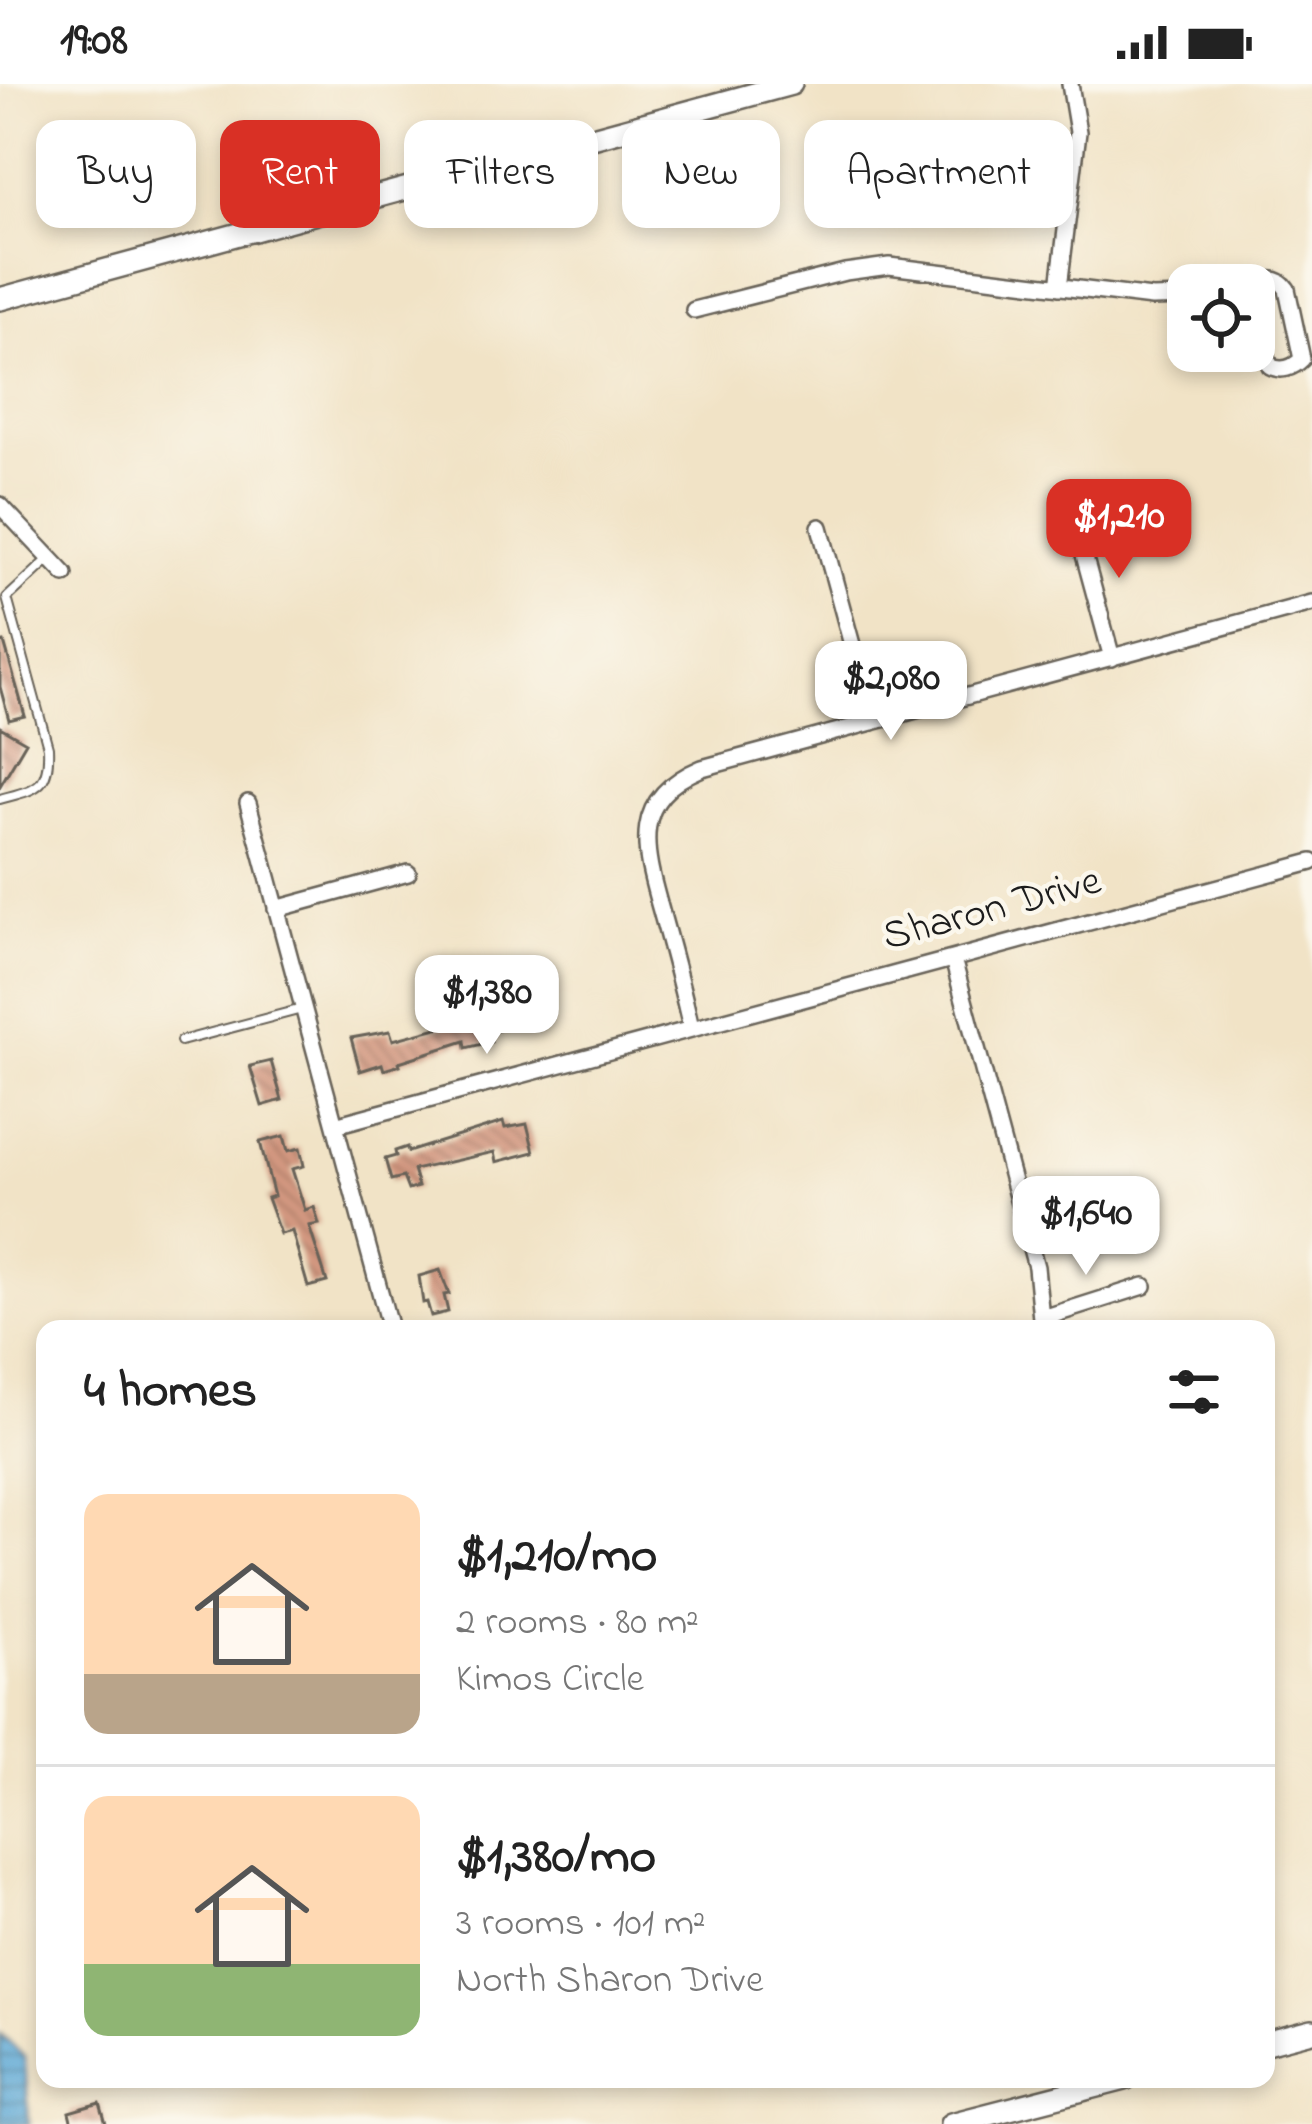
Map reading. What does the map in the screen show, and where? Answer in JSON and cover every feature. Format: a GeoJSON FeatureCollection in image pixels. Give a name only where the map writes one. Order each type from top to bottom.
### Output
{"type":"FeatureCollection","features":[{"type":"Feature","properties":{"kind":"street"},"geometry":{"type":"LineString","coordinates":[[0,299],[791,84]]}},
{"type":"Feature","properties":{"kind":"street"},"geometry":{"type":"LineString","coordinates":[[1059,287],[1078,132],[1070,84]]}},
{"type":"Feature","properties":{"kind":"street"},"geometry":{"type":"LineString","coordinates":[[694,310],[845,272],[890,266],[1167,298]]}},
{"type":"Feature","properties":{"kind":"street"},"geometry":{"type":"LineString","coordinates":[[1275,280],[1287,289],[1303,348],[1295,366],[1275,369]]}},
{"type":"Feature","properties":{"kind":"street"},"geometry":{"type":"LineString","coordinates":[[0,505],[65,574]]}},
{"type":"Feature","properties":{"kind":"street"},"geometry":{"type":"LineString","coordinates":[[1074,518],[1112,658]]}},
{"type":"Feature","properties":{"kind":"street"},"geometry":{"type":"LineString","coordinates":[[820,527],[873,722]]}},
{"type":"Feature","properties":{"kind":"street"},"geometry":{"type":"LineString","coordinates":[[692,1028],[647,859],[649,820],[659,796],[679,778],[1312,603]]}},
{"type":"Feature","properties":{"kind":"street"},"geometry":{"type":"LineString","coordinates":[[248,803],[388,1320]]}},
{"type":"Feature","properties":{"kind":"street","name":"Sharon Drive"},"geometry":{"type":"LineString","coordinates":[[335,1125],[1312,862]]}},
{"type":"Feature","properties":{"kind":"street"},"geometry":{"type":"LineString","coordinates":[[276,909],[408,873]]}},
{"type":"Feature","properties":{"kind":"street"},"geometry":{"type":"LineString","coordinates":[[952,958],[1036,1267],[1042,1320]]}},
{"type":"Feature","properties":{"kind":"street"},"geometry":{"type":"LineString","coordinates":[[1053,1320],[1144,1286]]}},
{"type":"Feature","properties":{"kind":"street"},"geometry":{"type":"LineString","coordinates":[[1275,2041],[1312,2031]]}},
{"type":"Feature","properties":{"kind":"street"},"geometry":{"type":"LineString","coordinates":[[951,2124],[1090,2088]]}},
{"type":"Feature","properties":{"kind":"lane"},"geometry":{"type":"LineString","coordinates":[[0,799],[34,790],[49,768],[48,747],[3,599],[50,558]]}},
{"type":"Feature","properties":{"kind":"lane"},"geometry":{"type":"LineString","coordinates":[[182,1041],[303,1009]]}},
{"type":"Feature","properties":{"kind":"water"},"geometry":{"type":"Polygon","coordinates":[[[0,2033],[25,2058],[29,2124],[0,2124],[0,2033]]]}},
{"type":"Feature","properties":{"kind":"building"},"geometry":{"type":"Polygon","coordinates":[[[4,642],[25,716],[9,720],[0,687],[0,643],[4,642]]]}},
{"type":"Feature","properties":{"kind":"building"},"geometry":{"type":"Polygon","coordinates":[[[0,727],[26,742],[0,786],[0,727]]]}},
{"type":"Feature","properties":{"kind":"building"},"geometry":{"type":"Polygon","coordinates":[[[492,1006],[498,1030],[489,1032],[491,1042],[466,1048],[465,1041],[384,1070],[382,1064],[360,1071],[351,1038],[390,1031],[393,1040],[460,1022],[458,1014],[492,1006]]]}},
{"type":"Feature","properties":{"kind":"building"},"geometry":{"type":"Polygon","coordinates":[[[271,1061],[282,1100],[262,1106],[250,1066],[271,1061]]]}},
{"type":"Feature","properties":{"kind":"building"},"geometry":{"type":"Polygon","coordinates":[[[503,1122],[505,1128],[527,1124],[534,1152],[496,1162],[494,1152],[413,1170],[418,1187],[408,1190],[403,1177],[391,1180],[385,1159],[396,1156],[395,1151],[407,1147],[408,1152],[503,1122]]]}},
{"type":"Feature","properties":{"kind":"building"},"geometry":{"type":"Polygon","coordinates":[[[284,1136],[288,1151],[300,1148],[304,1166],[292,1169],[305,1210],[314,1207],[319,1224],[309,1226],[327,1282],[308,1287],[292,1231],[280,1234],[267,1198],[274,1196],[260,1142],[284,1136]]]}},
{"type":"Feature","properties":{"kind":"building"},"geometry":{"type":"Polygon","coordinates":[[[440,1270],[449,1294],[444,1295],[448,1312],[431,1316],[427,1302],[423,1303],[419,1276],[440,1270]]]}},
{"type":"Feature","properties":{"kind":"building"},"geometry":{"type":"Polygon","coordinates":[[[100,2103],[106,2124],[72,2124],[69,2112],[100,2103]]]}}]}
